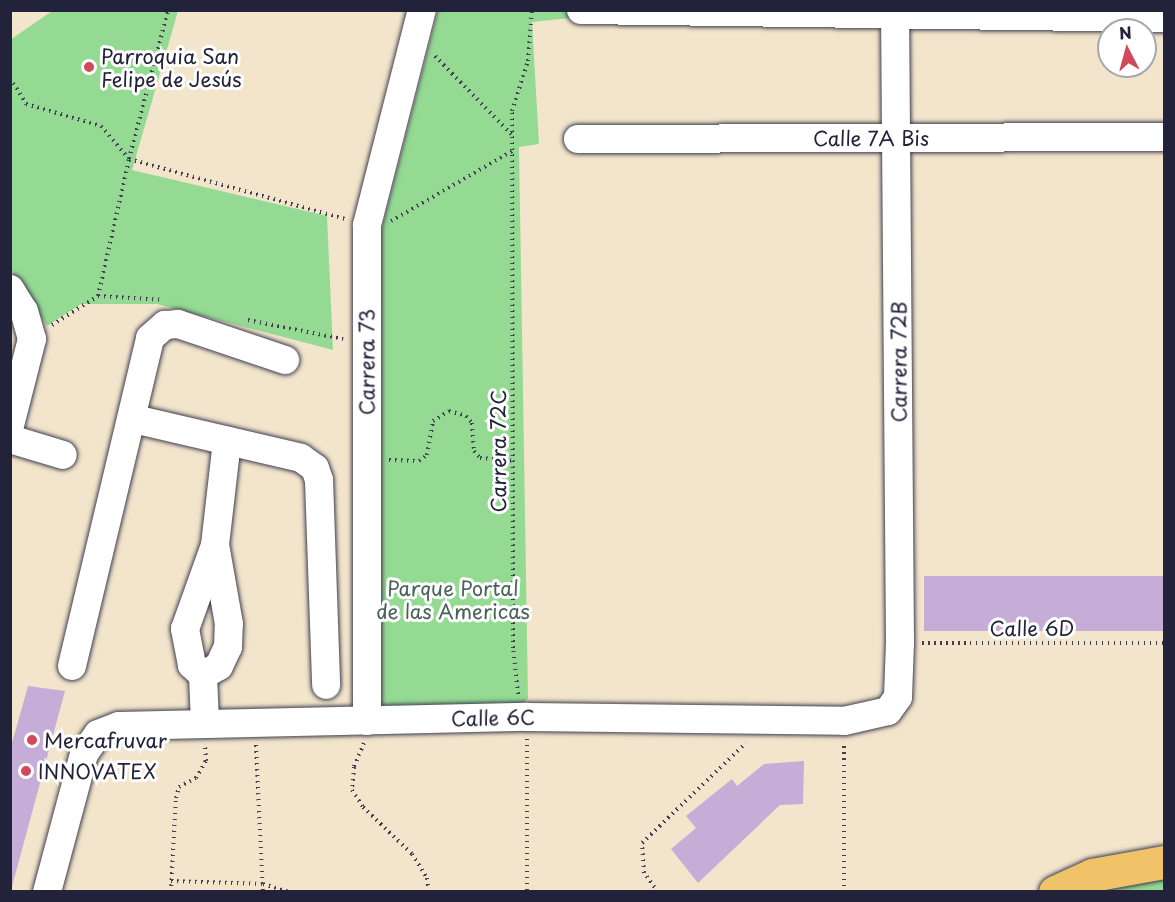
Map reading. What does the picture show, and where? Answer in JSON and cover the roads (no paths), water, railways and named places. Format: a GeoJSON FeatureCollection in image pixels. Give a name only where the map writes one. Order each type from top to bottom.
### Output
{"type":"FeatureCollection","features":[{"type":"Feature","properties":{"kind":"highway"},"geometry":{"type":"LineString","coordinates":[[1054,891],[1092,875],[1164,862]]}},
{"type":"Feature","properties":{"kind":"street"},"geometry":{"type":"LineString","coordinates":[[581,10],[1164,18]]}},
{"type":"Feature","properties":{"kind":"street","name":"Carrera 72B"},"geometry":{"type":"LineString","coordinates":[[888,711],[898,697],[900,643],[898,138],[895,13]]}},
{"type":"Feature","properties":{"kind":"street","name":"Carrera 73"},"geometry":{"type":"LineString","coordinates":[[367,721],[367,225],[419,23]]}},
{"type":"Feature","properties":{"kind":"street","name":"Calle 7A Bis"},"geometry":{"type":"LineString","coordinates":[[578,139],[1164,137]]}},
{"type":"Feature","properties":{"kind":"street"},"geometry":{"type":"LineString","coordinates":[[10,289],[30,325],[32,339],[12,414]]}},
{"type":"Feature","properties":{"kind":"street"},"geometry":{"type":"LineString","coordinates":[[72,666],[134,419],[150,338],[165,325],[178,324],[285,360]]}},
{"type":"Feature","properties":{"kind":"street"},"geometry":{"type":"LineString","coordinates":[[134,419],[301,458],[315,468],[319,480],[326,685]]}},
{"type":"Feature","properties":{"kind":"street"},"geometry":{"type":"LineString","coordinates":[[10,439],[63,455]]}},
{"type":"Feature","properties":{"kind":"street"},"geometry":{"type":"LineString","coordinates":[[205,723],[203,675],[192,665],[185,629],[215,545],[227,441]]}},
{"type":"Feature","properties":{"kind":"street"},"geometry":{"type":"LineString","coordinates":[[203,675],[219,666],[228,647],[229,624],[215,545]]}},
{"type":"Feature","properties":{"kind":"street","name":"Calle 6C"},"geometry":{"type":"LineString","coordinates":[[47,891],[84,754],[98,734],[119,726],[255,721],[527,717],[844,722],[888,711]]}},
{"type":"Feature","properties":{"kind":"place","name":"Parroquia San Felipe de Jesús"},"geometry":{"type":"Point","coordinates":[89,67]}},
{"type":"Feature","properties":{"kind":"place","name":"Mercafruvar"},"geometry":{"type":"Point","coordinates":[32,740]}},
{"type":"Feature","properties":{"kind":"place","name":"INNOVATEX"},"geometry":{"type":"Point","coordinates":[26,771]}},
{"type":"Feature","properties":{"kind":"park label","name":"Parque Portal de las Americas"},"geometry":{"type":"Point","coordinates":[453,600]}}]}
